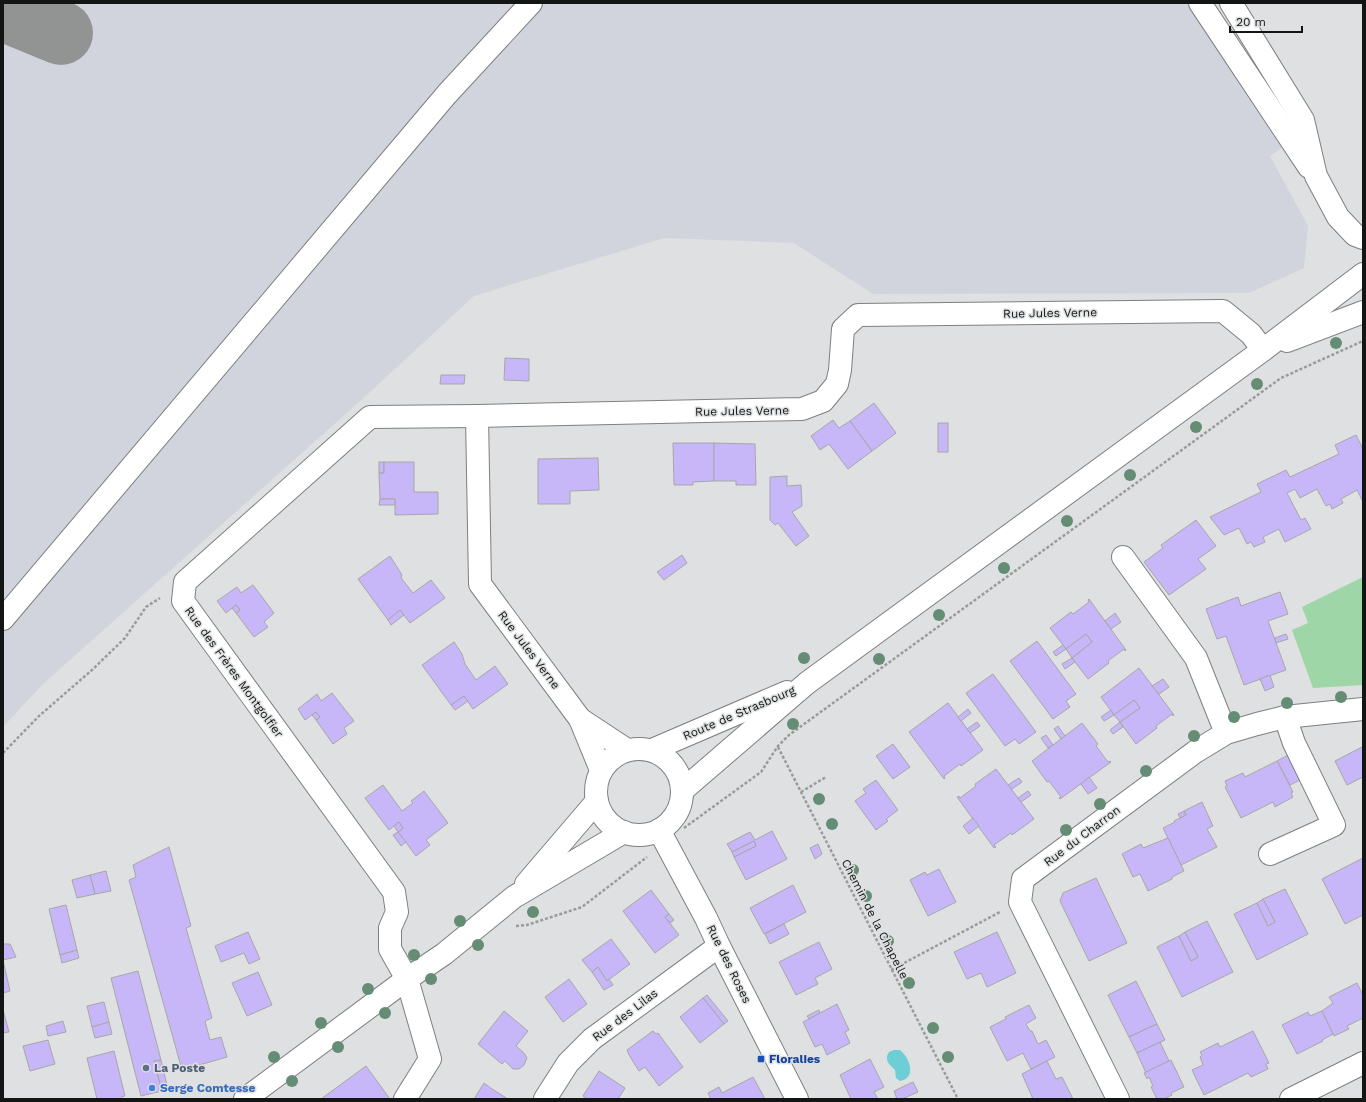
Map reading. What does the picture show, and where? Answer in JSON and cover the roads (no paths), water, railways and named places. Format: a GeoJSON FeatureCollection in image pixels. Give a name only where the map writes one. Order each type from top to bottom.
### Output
{"type":"FeatureCollection","features":[{"type":"Feature","properties":{"kind":"street"},"geometry":{"type":"LineString","coordinates":[[3,619],[447,94],[531,3]]}},
{"type":"Feature","properties":{"kind":"street"},"geometry":{"type":"LineString","coordinates":[[1200,3],[1316,176],[1338,217],[1355,235],[1363,238]]}},
{"type":"Feature","properties":{"kind":"street"},"geometry":{"type":"LineString","coordinates":[[1231,3],[1303,120],[1316,176]]}},
{"type":"Feature","properties":{"kind":"street"},"geometry":{"type":"LineString","coordinates":[[808,684],[1263,350],[1363,274]]}},
{"type":"Feature","properties":{"kind":"street","name":"Rue Jules Verne"},"geometry":{"type":"LineString","coordinates":[[601,770],[580,719],[480,584],[477,416],[802,409],[822,401],[837,384],[840,370],[843,329],[858,315],[1223,311],[1251,334],[1263,350]]}},
{"type":"Feature","properties":{"kind":"street"},"geometry":{"type":"LineString","coordinates":[[1263,350],[1363,312]]}},
{"type":"Feature","properties":{"kind":"street","name":"Rue des Frères Montgolfier"},"geometry":{"type":"LineString","coordinates":[[405,1099],[430,1060],[407,979],[390,949],[390,928],[398,912],[394,892],[183,601],[185,582],[370,417],[477,416]]}},
{"type":"Feature","properties":{"kind":"street"},"geometry":{"type":"LineString","coordinates":[[1123,557],[1196,658],[1226,733]]}},
{"type":"Feature","properties":{"kind":"street","name":"Route de Strasbourg"},"geometry":{"type":"LineString","coordinates":[[652,750],[808,684]]}},
{"type":"Feature","properties":{"kind":"street","name":"Route de Strasbourg"},"geometry":{"type":"LineString","coordinates":[[683,790],[808,684]]}},
{"type":"Feature","properties":{"kind":"street","name":"Rue du Charron"},"geometry":{"type":"LineString","coordinates":[[1118,1099],[1020,902],[1023,879],[1196,752],[1226,733],[1285,717],[1363,709]]}},
{"type":"Feature","properties":{"kind":"street"},"geometry":{"type":"LineString","coordinates":[[1270,854],[1334,825],[1294,743],[1285,717]]}},
{"type":"Feature","properties":{"kind":"street","name":"Rue Jules Verne"},"geometry":{"type":"LineString","coordinates":[[580,719],[627,750]]}},
{"type":"Feature","properties":{"kind":"street"},"geometry":{"type":"LineString","coordinates":[[640,748],[652,750],[664,756],[674,766],[680,777],[683,790],[681,803],[676,815],[667,825],[662,836],[646,834],[635,835],[624,832],[612,825],[602,814],[597,801],[597,780],[601,770],[612,758],[627,750],[640,748]]}},
{"type":"Feature","properties":{"kind":"street"},"geometry":{"type":"LineString","coordinates":[[514,897],[597,801]]}},
{"type":"Feature","properties":{"kind":"street"},"geometry":{"type":"LineString","coordinates":[[245,1099],[407,979],[444,954],[514,897],[624,832]]}},
{"type":"Feature","properties":{"kind":"street","name":"Rue des Roses"},"geometry":{"type":"LineString","coordinates":[[662,836],[706,918],[797,1099]]}},
{"type":"Feature","properties":{"kind":"street","name":"Rue des Lilas"},"geometry":{"type":"LineString","coordinates":[[545,1099],[568,1063],[592,1039],[719,946]]}},
{"type":"Feature","properties":{"kind":"street"},"geometry":{"type":"LineString","coordinates":[[1291,1099],[1363,1063]]}},
{"type":"Feature","properties":{"kind":"water"},"geometry":{"type":"Polygon","coordinates":[[[900,1050],[904,1054],[910,1067],[909,1076],[900,1081],[896,1078],[895,1070],[887,1060],[889,1052],[900,1050]]]}},
{"type":"Feature","properties":{"kind":"place","name":"Floralies"},"geometry":{"type":"Point","coordinates":[761,1059]}},
{"type":"Feature","properties":{"kind":"place","name":"La Poste"},"geometry":{"type":"Point","coordinates":[146,1068]}},
{"type":"Feature","properties":{"kind":"place","name":"Serge Comtesse"},"geometry":{"type":"Point","coordinates":[152,1088]}}]}
